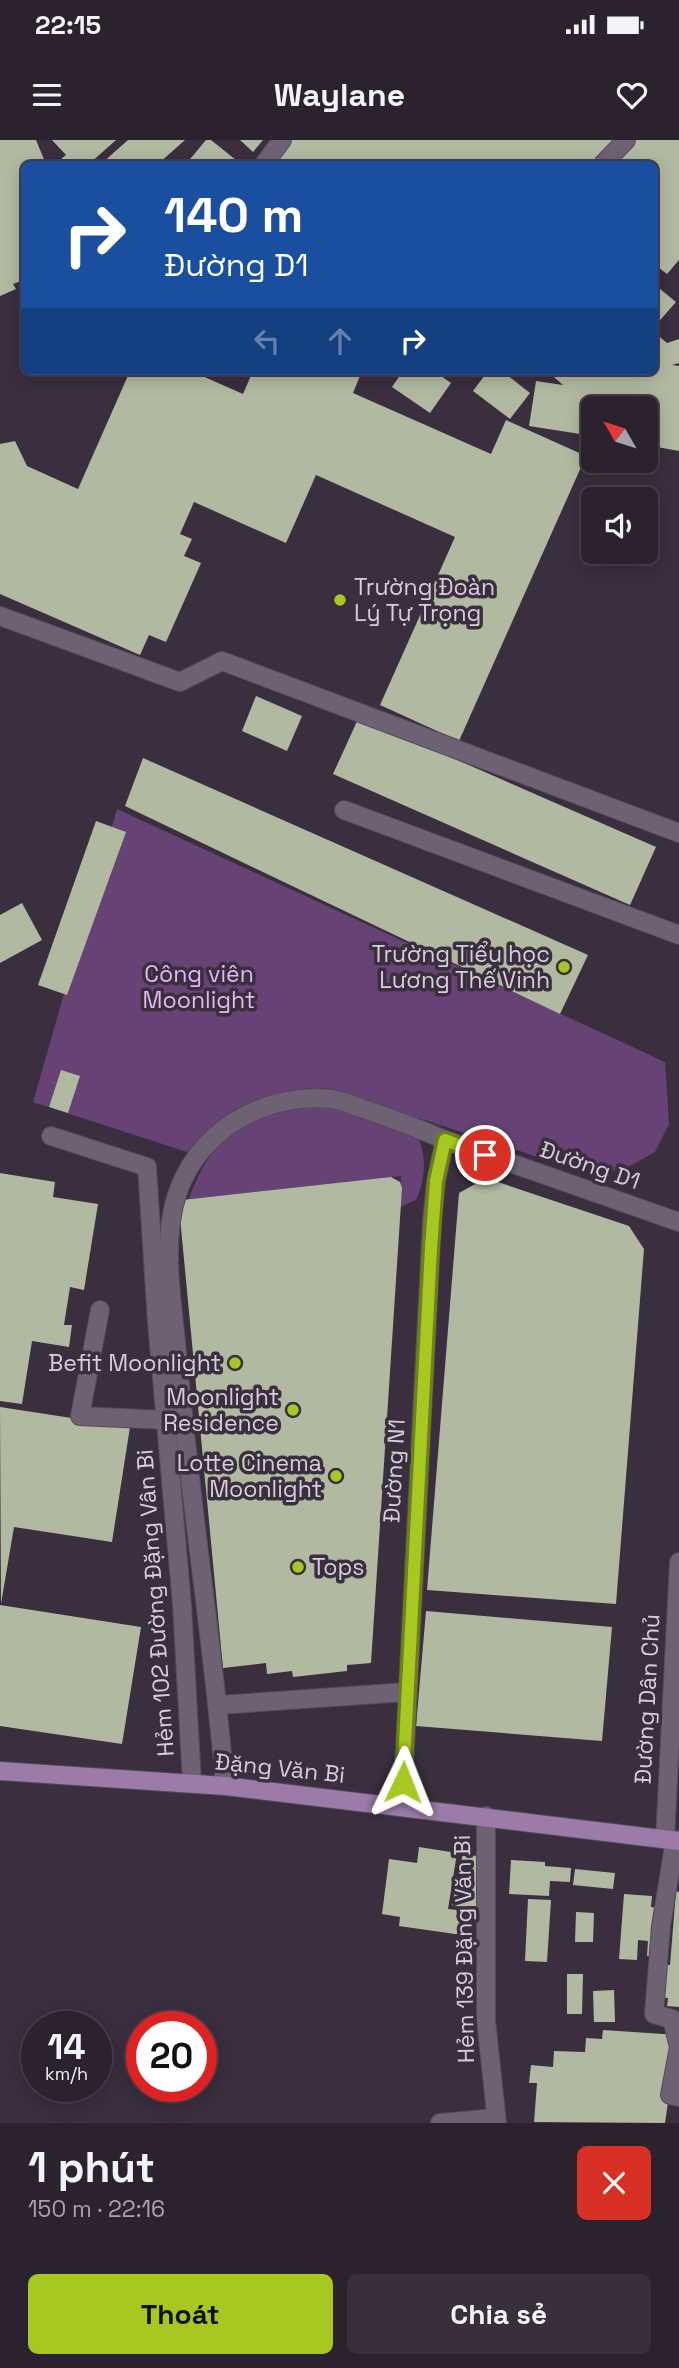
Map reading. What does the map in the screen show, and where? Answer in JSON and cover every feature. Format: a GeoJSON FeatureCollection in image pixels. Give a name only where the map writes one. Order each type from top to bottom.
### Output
{"type":"FeatureCollection","features":[{"type":"Feature","properties":{"kind":"main road","name":"Đặng Văn Bi"},"geometry":{"type":"LineString","coordinates":[[0,1771],[225,1786],[673,1840]]}},
{"type":"Feature","properties":{"kind":"street"},"geometry":{"type":"LineString","coordinates":[[266,161],[282,140]]}},
{"type":"Feature","properties":{"kind":"street"},"geometry":{"type":"LineString","coordinates":[[606,161],[626,140]]}},
{"type":"Feature","properties":{"kind":"street"},"geometry":{"type":"LineString","coordinates":[[0,616],[180,682],[222,661],[679,834]]}},
{"type":"Feature","properties":{"kind":"street"},"geometry":{"type":"LineString","coordinates":[[344,810],[679,935]]}},
{"type":"Feature","properties":{"kind":"street","name":"Đường D1"},"geometry":{"type":"LineString","coordinates":[[225,1786],[219,1705],[186,1443],[168,1268],[171,1218],[181,1182],[202,1148],[222,1128],[249,1113],[287,1101],[333,1099],[679,1222]]}},
{"type":"Feature","properties":{"kind":"street","name":"Hẻm 102 Đường Đặng Vân Bi"},"geometry":{"type":"LineString","coordinates":[[51,1136],[147,1167],[157,1322],[182,1605],[192,1783]]}},
{"type":"Feature","properties":{"kind":"street","name":"Đường N1"},"geometry":{"type":"LineString","coordinates":[[402,1806],[432,1220],[436,1181],[445,1140]]}},
{"type":"Feature","properties":{"kind":"street","name":"Hẻm 102 Đường Đặng Vân Bi"},"geometry":{"type":"LineString","coordinates":[[100,1310],[80,1416],[166,1420]]}},
{"type":"Feature","properties":{"kind":"street","name":"Đường Dân Chủ"},"geometry":{"type":"LineString","coordinates":[[679,1562],[673,1840],[661,1926],[654,2014],[672,2019],[679,2047],[670,2095],[679,2097]]}},
{"type":"Feature","properties":{"kind":"street"},"geometry":{"type":"LineString","coordinates":[[219,1705],[407,1692]]}},
{"type":"Feature","properties":{"kind":"street","name":"Hẻm 139 Đặng Văn Bi"},"geometry":{"type":"LineString","coordinates":[[486,1816],[486,2020],[497,2120]]}},
{"type":"Feature","properties":{"kind":"street"},"geometry":{"type":"LineString","coordinates":[[440,2123],[497,2120]]}},
{"type":"Feature","properties":{"kind":"green space","name":"Công viên Moonlight"},"geometry":{"type":"Polygon","coordinates":[[[117,809],[665,1062],[669,1124],[655,1152],[630,1166],[603,1173],[574,1169],[428,1121],[316,1091],[280,1093],[235,1109],[211,1129],[194,1149],[187,1152],[33,1102],[117,809]]]}},
{"type":"Feature","properties":{"kind":"green space"},"geometry":{"type":"Polygon","coordinates":[[[324,1106],[347,1110],[416,1135],[422,1150],[424,1168],[416,1200],[400,1207],[401,1176],[189,1199],[211,1155],[239,1127],[276,1112],[324,1106]]]}},
{"type":"Feature","properties":{"kind":"building"},"geometry":{"type":"Polygon","coordinates":[[[0,140],[36,140],[45,161],[21,161],[21,281],[13,284],[16,289],[0,296],[0,140]]]}},
{"type":"Feature","properties":{"kind":"building"},"geometry":{"type":"Polygon","coordinates":[[[52,140],[116,140],[92,161],[59,161],[66,155],[52,140]]]}},
{"type":"Feature","properties":{"kind":"building"},"geometry":{"type":"Polygon","coordinates":[[[128,140],[185,140],[161,161],[104,161],[128,140]]]}},
{"type":"Feature","properties":{"kind":"building"},"geometry":{"type":"Polygon","coordinates":[[[206,140],[211,140],[237,161],[188,161],[206,140]]]}},
{"type":"Feature","properties":{"kind":"building"},"geometry":{"type":"Polygon","coordinates":[[[240,140],[263,140],[253,152],[240,140]]]}},
{"type":"Feature","properties":{"kind":"building"},"geometry":{"type":"Polygon","coordinates":[[[273,140],[620,140],[600,161],[272,161],[262,152],[273,140]]]}},
{"type":"Feature","properties":{"kind":"building"},"geometry":{"type":"Polygon","coordinates":[[[636,140],[679,140],[679,260],[667,274],[658,267],[658,161],[615,161],[636,140]]]}},
{"type":"Feature","properties":{"kind":"building"},"geometry":{"type":"Polygon","coordinates":[[[658,287],[676,302],[658,322],[658,287]]]}},
{"type":"Feature","properties":{"kind":"building"},"geometry":{"type":"Polygon","coordinates":[[[658,335],[667,343],[679,339],[679,363],[672,365],[679,366],[679,451],[658,447],[658,396],[581,396],[581,434],[529,426],[536,381],[563,385],[552,375],[658,375],[658,335]]]}},
{"type":"Feature","properties":{"kind":"building"},"geometry":{"type":"Polygon","coordinates":[[[128,375],[200,375],[243,394],[251,375],[360,375],[353,393],[491,454],[506,420],[581,454],[581,467],[459,741],[380,705],[455,537],[316,475],[286,543],[194,502],[180,534],[192,539],[184,556],[201,563],[166,642],[149,635],[140,655],[0,594],[0,444],[15,441],[27,466],[78,489],[128,375]]]}},
{"type":"Feature","properties":{"kind":"building"},"geometry":{"type":"Polygon","coordinates":[[[400,375],[440,375],[451,383],[430,413],[392,387],[400,375]]]}},
{"type":"Feature","properties":{"kind":"building"},"geometry":{"type":"Polygon","coordinates":[[[485,375],[507,375],[530,393],[510,419],[473,391],[485,375]]]}},
{"type":"Feature","properties":{"kind":"building"},"geometry":{"type":"Polygon","coordinates":[[[256,696],[302,716],[287,751],[242,731],[256,696]]]}},
{"type":"Feature","properties":{"kind":"building"},"geometry":{"type":"Polygon","coordinates":[[[359,717],[656,847],[630,905],[333,774],[359,717]]]}},
{"type":"Feature","properties":{"kind":"building"},"geometry":{"type":"Polygon","coordinates":[[[143,758],[588,955],[560,1014],[125,806],[143,758]]]}},
{"type":"Feature","properties":{"kind":"building"},"geometry":{"type":"Polygon","coordinates":[[[96,821],[126,832],[67,995],[38,985],[96,821]]]}},
{"type":"Feature","properties":{"kind":"building"},"geometry":{"type":"Polygon","coordinates":[[[22,903],[42,940],[0,963],[0,915],[22,903]]]}},
{"type":"Feature","properties":{"kind":"building"},"geometry":{"type":"Polygon","coordinates":[[[61,1070],[80,1076],[68,1113],[49,1107],[61,1070]]]}},
{"type":"Feature","properties":{"kind":"building"},"geometry":{"type":"Polygon","coordinates":[[[0,1173],[55,1182],[53,1197],[98,1204],[84,1290],[70,1287],[64,1325],[72,1325],[69,1347],[32,1341],[22,1404],[0,1401],[0,1173]]]}},
{"type":"Feature","properties":{"kind":"building","name":"Moonlight Residence"},"geometry":{"type":"Polygon","coordinates":[[[391,1177],[400,1182],[402,1188],[371,1663],[347,1665],[347,1671],[293,1677],[292,1671],[267,1674],[266,1663],[223,1668],[179,1207],[182,1200],[391,1177]]]}},
{"type":"Feature","properties":{"kind":"building"},"geometry":{"type":"Polygon","coordinates":[[[486,1178],[629,1226],[644,1249],[616,1604],[427,1590],[459,1193],[486,1178]]]}},
{"type":"Feature","properties":{"kind":"building"},"geometry":{"type":"Polygon","coordinates":[[[0,1407],[130,1427],[112,1542],[14,1527],[1,1604],[0,1407]]]}},
{"type":"Feature","properties":{"kind":"building"},"geometry":{"type":"Polygon","coordinates":[[[0,1605],[141,1627],[122,1744],[0,1726],[0,1605]]]}},
{"type":"Feature","properties":{"kind":"building"},"geometry":{"type":"Polygon","coordinates":[[[426,1611],[612,1627],[602,1741],[416,1726],[426,1611]]]}},
{"type":"Feature","properties":{"kind":"building"},"geometry":{"type":"Polygon","coordinates":[[[419,1847],[457,1853],[448,1909],[466,1911],[462,1935],[399,1926],[400,1917],[382,1914],[389,1859],[417,1863],[419,1847]]]}},
{"type":"Feature","properties":{"kind":"building"},"geometry":{"type":"Polygon","coordinates":[[[463,1853],[490,1859],[480,1911],[452,1905],[463,1853]]]}},
{"type":"Feature","properties":{"kind":"building"},"geometry":{"type":"Polygon","coordinates":[[[511,1860],[545,1862],[545,1866],[571,1868],[570,1882],[550,1881],[549,1896],[509,1894],[511,1860]]]}},
{"type":"Feature","properties":{"kind":"building"},"geometry":{"type":"Polygon","coordinates":[[[575,1869],[615,1873],[613,1889],[573,1885],[575,1869]]]}},
{"type":"Feature","properties":{"kind":"building"},"geometry":{"type":"Polygon","coordinates":[[[676,1891],[679,1892],[679,2007],[667,2006],[668,1998],[651,1997],[654,1964],[670,1965],[676,1891]]]}},
{"type":"Feature","properties":{"kind":"building"},"geometry":{"type":"Polygon","coordinates":[[[624,1894],[652,1896],[651,1907],[668,1909],[664,1958],[647,1956],[648,1941],[638,1940],[637,1960],[619,1959],[624,1894]]]}},
{"type":"Feature","properties":{"kind":"building"},"geometry":{"type":"Polygon","coordinates":[[[528,1899],[551,1900],[547,1962],[525,1961],[528,1899]]]}},
{"type":"Feature","properties":{"kind":"building"},"geometry":{"type":"Polygon","coordinates":[[[576,1912],[594,1913],[593,1942],[575,1942],[576,1912]]]}},
{"type":"Feature","properties":{"kind":"building"},"geometry":{"type":"Polygon","coordinates":[[[567,1974],[583,1974],[582,2014],[567,2014],[567,1974]]]}},
{"type":"Feature","properties":{"kind":"building"},"geometry":{"type":"Polygon","coordinates":[[[614,1990],[615,2022],[594,2022],[593,1991],[614,1990]]]}},
{"type":"Feature","properties":{"kind":"building"},"geometry":{"type":"Polygon","coordinates":[[[603,2030],[678,2035],[665,2123],[534,2122],[537,2083],[529,2083],[531,2065],[553,2067],[554,2051],[585,2052],[586,2038],[602,2039],[603,2030]]]}},
{"type":"Feature","properties":{"kind":"place","name":"Trường Đoàn Lý Tự Trọng"},"geometry":{"type":"Point","coordinates":[340,600]}},
{"type":"Feature","properties":{"kind":"place","name":"Trường Tiểu học Lương Thế Vinh"},"geometry":{"type":"Point","coordinates":[564,967]}},
{"type":"Feature","properties":{"kind":"place","name":"Befit Moonlight"},"geometry":{"type":"Point","coordinates":[235,1363]}},
{"type":"Feature","properties":{"kind":"place","name":"Moonlight Residence"},"geometry":{"type":"Point","coordinates":[293,1410]}},
{"type":"Feature","properties":{"kind":"place","name":"Lotte Cinema Moonlight"},"geometry":{"type":"Point","coordinates":[336,1476]}},
{"type":"Feature","properties":{"kind":"place","name":"Tops"},"geometry":{"type":"Point","coordinates":[298,1567]}},
{"type":"Feature","properties":{"kind":"route"},"geometry":{"type":"LineString","coordinates":[[403,1782],[436,1181],[445,1140],[485,1155]]}}]}
